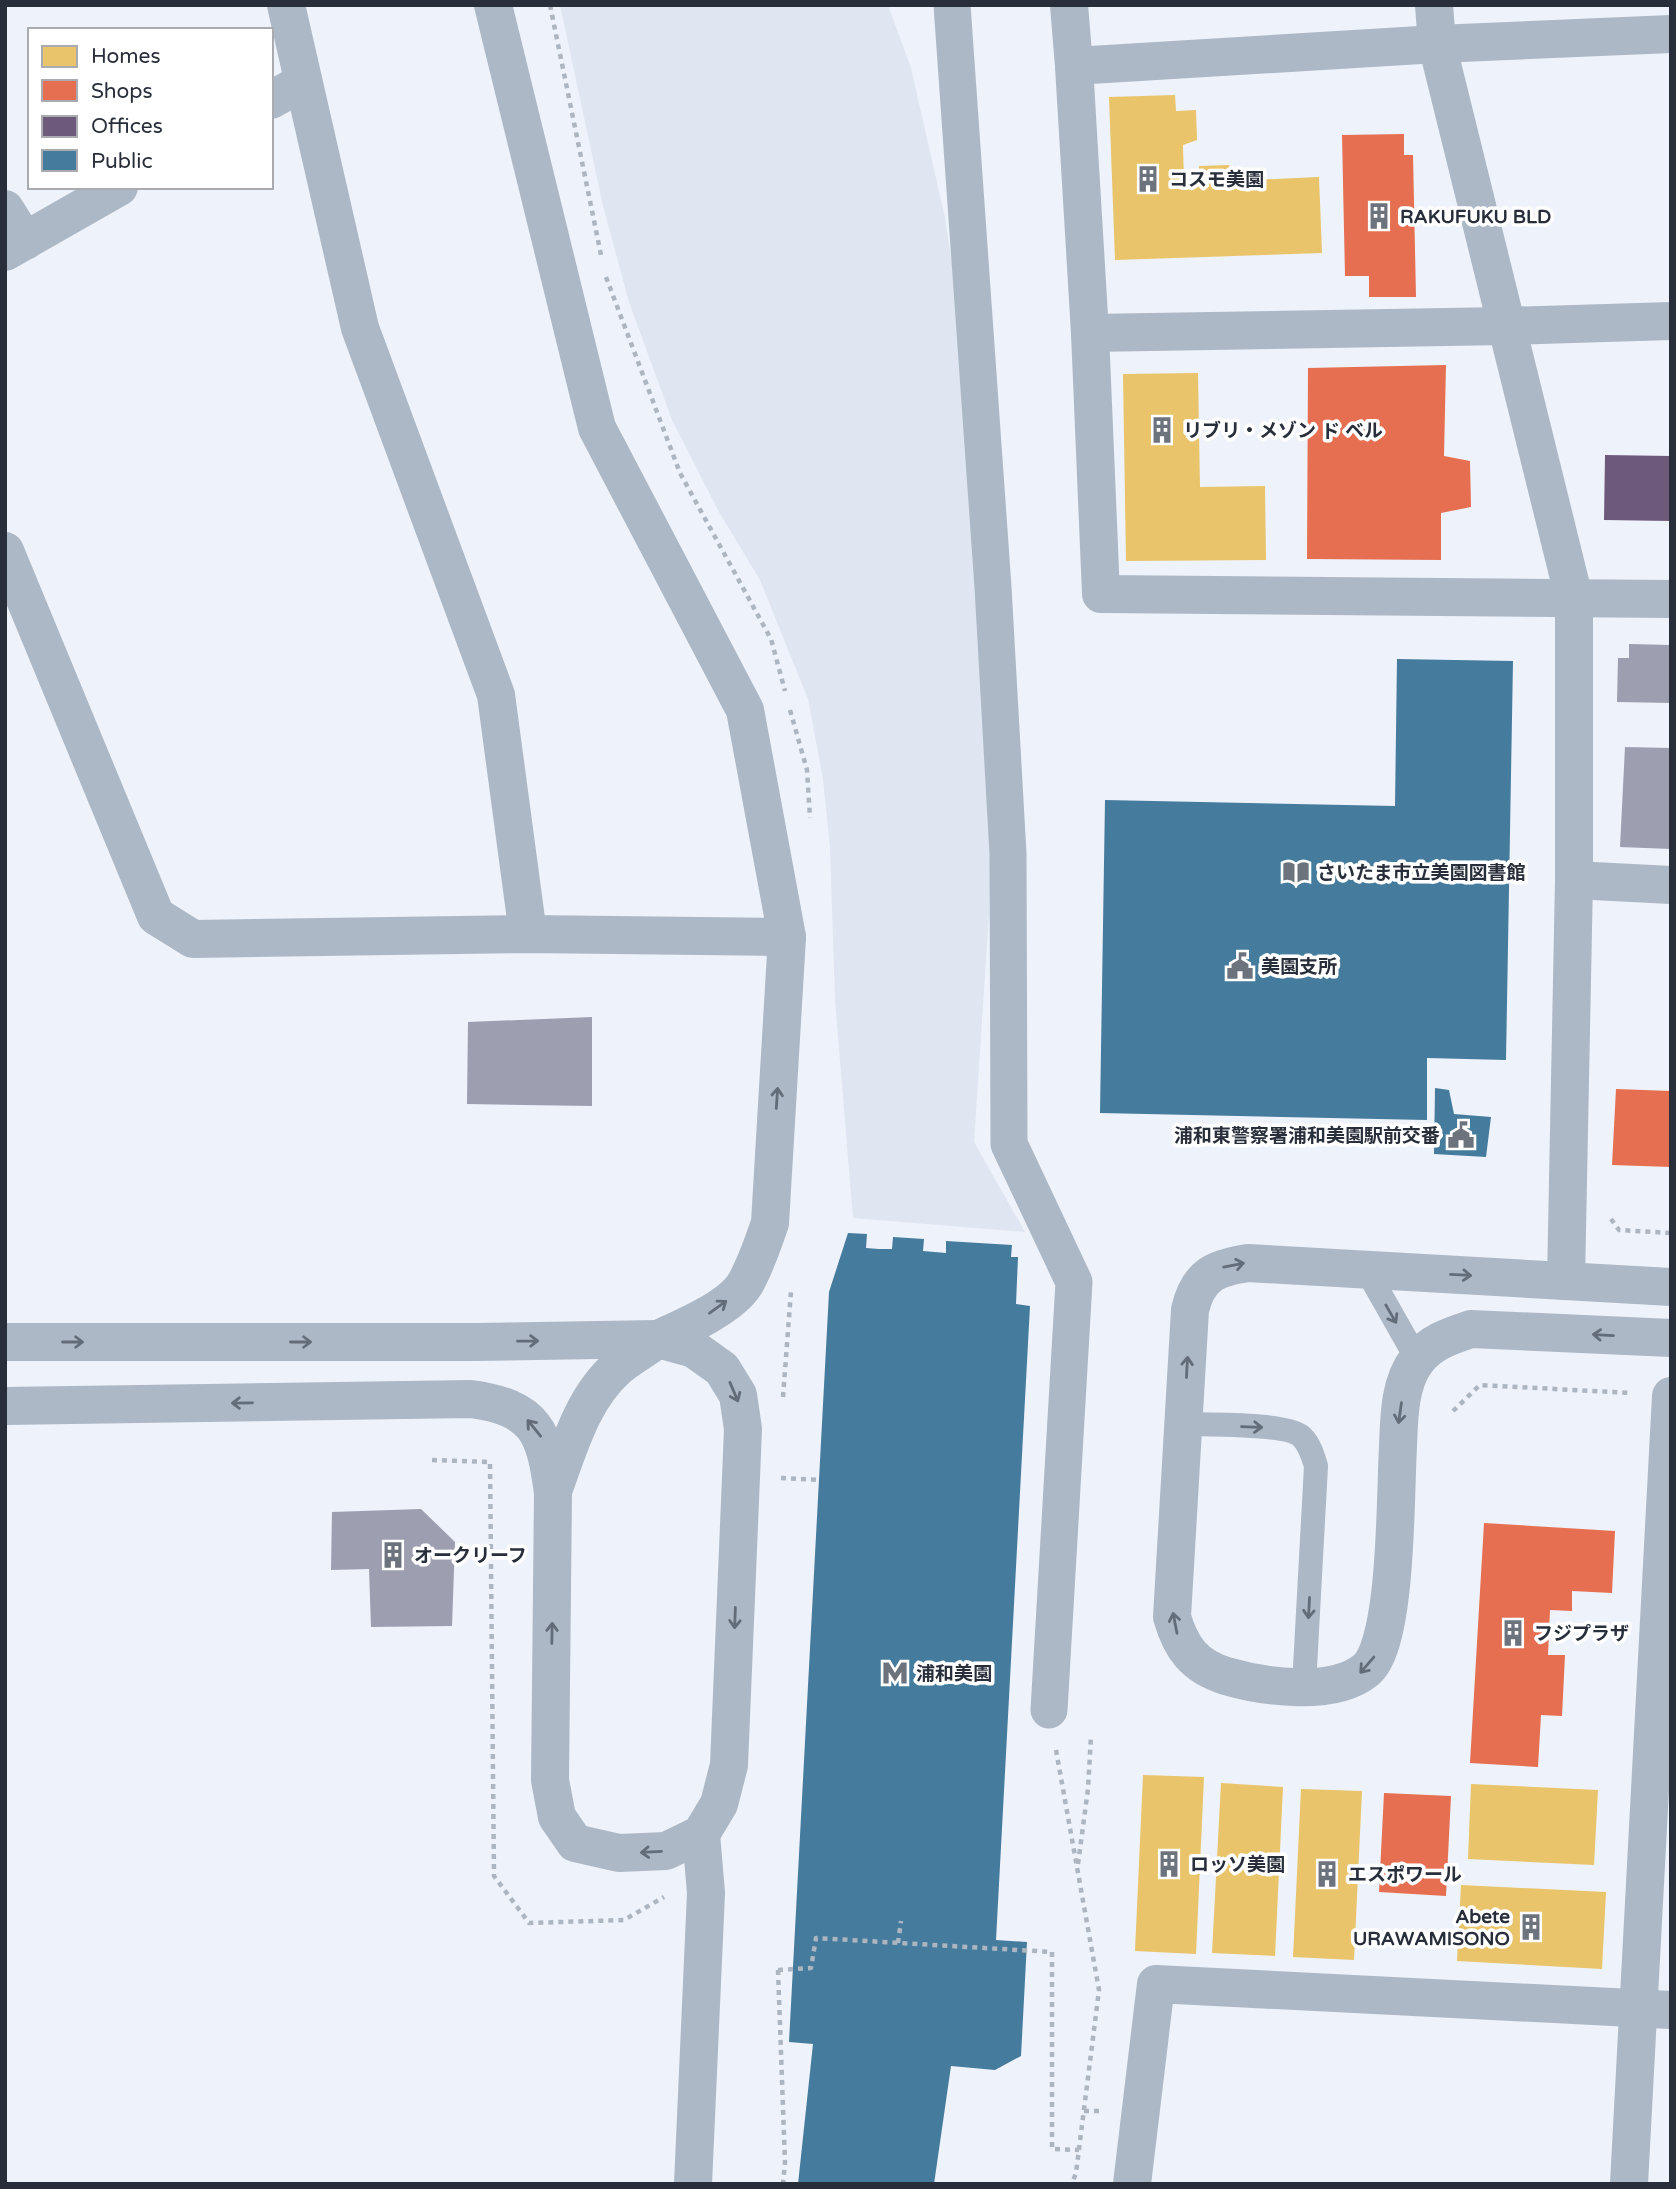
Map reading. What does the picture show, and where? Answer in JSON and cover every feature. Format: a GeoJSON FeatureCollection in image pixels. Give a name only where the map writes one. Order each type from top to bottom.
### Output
{"type":"FeatureCollection","features":[{"type":"Feature","properties":{"kind":"street"},"geometry":{"type":"LineString","coordinates":[[286,5],[287,91],[360,328],[496,695],[528,934]]}},
{"type":"Feature","properties":{"kind":"street"},"geometry":{"type":"LineString","coordinates":[[494,5],[597,428],[745,710],[788,937],[770,1223],[758,1257],[744,1286],[716,1310],[658,1339],[618,1367],[594,1393],[552,1493]]}},
{"type":"Feature","properties":{"kind":"street"},"geometry":{"type":"LineString","coordinates":[[952,5],[992,573],[1008,854],[1009,1144],[1074,1282],[1049,1710]]}},
{"type":"Feature","properties":{"kind":"street"},"geometry":{"type":"LineString","coordinates":[[1069,5],[1090,333],[1101,594],[1671,599]]}},
{"type":"Feature","properties":{"kind":"street"},"geometry":{"type":"LineString","coordinates":[[1434,5],[1437,44],[1574,598],[1574,880],[1566,1281]]}},
{"type":"Feature","properties":{"kind":"street"},"geometry":{"type":"LineString","coordinates":[[1074,66],[1437,44],[1671,34]]}},
{"type":"Feature","properties":{"kind":"street"},"geometry":{"type":"LineString","coordinates":[[5,209],[15,246],[115,189]]}},
{"type":"Feature","properties":{"kind":"street"},"geometry":{"type":"LineString","coordinates":[[1090,333],[1671,321]]}},
{"type":"Feature","properties":{"kind":"street"},"geometry":{"type":"LineString","coordinates":[[5,551],[15,605],[156,916],[193,939],[528,934],[788,937]]}},
{"type":"Feature","properties":{"kind":"street"},"geometry":{"type":"LineString","coordinates":[[1574,880],[1671,885]]}},
{"type":"Feature","properties":{"kind":"street"},"geometry":{"type":"LineString","coordinates":[[1671,1287],[1248,1263],[1223,1267],[1205,1278],[1194,1293],[1190,1310],[1172,1617],[1179,1640],[1195,1660],[1214,1672],[1243,1681],[1320,1687],[1350,1680],[1368,1669],[1382,1643],[1390,1603],[1399,1420],[1406,1379],[1417,1359],[1440,1339],[1471,1329],[1671,1338]]}},
{"type":"Feature","properties":{"kind":"street"},"geometry":{"type":"LineString","coordinates":[[5,1342],[475,1342],[658,1339],[694,1349],[722,1369],[737,1395],[743,1429],[729,1765],[719,1804],[701,1834],[666,1851],[619,1853],[575,1843],[557,1817],[550,1780],[552,1493],[548,1457],[540,1433],[520,1413],[496,1402],[471,1399],[5,1406]]}},
{"type":"Feature","properties":{"kind":"street"},"geometry":{"type":"LineString","coordinates":[[1629,2184],[1654,2010],[1657,1395]]}},
{"type":"Feature","properties":{"kind":"street"},"geometry":{"type":"LineString","coordinates":[[694,2184],[706,1893],[701,1834]]}},
{"type":"Feature","properties":{"kind":"street"},"geometry":{"type":"LineString","coordinates":[[1132,2184],[1156,1984],[1654,2010]]}},
{"type":"Feature","properties":{"kind":"lane"},"geometry":{"type":"LineString","coordinates":[[1366,1269],[1417,1359]]}},
{"type":"Feature","properties":{"kind":"lane"},"geometry":{"type":"LineString","coordinates":[[1183,1424],[1284,1429],[1301,1435],[1310,1448],[1316,1466],[1304,1686]]}},
{"type":"Feature","properties":{"kind":"path"},"geometry":{"type":"LineString","coordinates":[[550,5],[602,260]]}},
{"type":"Feature","properties":{"kind":"path"},"geometry":{"type":"LineString","coordinates":[[605,274],[680,473],[771,639],[785,691]]}},
{"type":"Feature","properties":{"kind":"path"},"geometry":{"type":"LineString","coordinates":[[789,704],[807,770],[811,822]]}},
{"type":"Feature","properties":{"kind":"path"},"geometry":{"type":"LineString","coordinates":[[1604,1210],[1619,1230],[1671,1233]]}},
{"type":"Feature","properties":{"kind":"path"},"geometry":{"type":"LineString","coordinates":[[1453,1411],[1480,1385],[1657,1395]]}},
{"type":"Feature","properties":{"kind":"path"},"geometry":{"type":"LineString","coordinates":[[776,1478],[819,1480]]}},
{"type":"Feature","properties":{"kind":"path"},"geometry":{"type":"LineString","coordinates":[[1049,1710],[1099,1990],[1079,2150],[1072,2184]]}},
{"type":"Feature","properties":{"kind":"path"},"geometry":{"type":"LineString","coordinates":[[1077,1868],[1088,1789],[1091,1736]]}},
{"type":"Feature","properties":{"kind":"path"},"geometry":{"type":"LineString","coordinates":[[898,1943],[901,1921]]}},
{"type":"Feature","properties":{"kind":"path"},"geometry":{"type":"LineString","coordinates":[[783,2184],[785,2162],[778,1970],[811,1968],[816,1938],[1052,1952],[1052,2149],[1079,2150]]}},
{"type":"Feature","properties":{"kind":"shaded area"},"geometry":{"type":"Polygon","coordinates":[[[560,5],[888,5],[911,68],[945,218],[961,324],[993,854],[974,1142],[1025,1232],[853,1218],[835,1000],[830,847],[823,779],[808,699],[760,580],[719,512],[672,420],[629,302],[603,206],[560,5]]]}},
{"type":"Feature","properties":{"kind":"building: Homes","name":"コスモ美園"},"geometry":{"type":"Polygon","coordinates":[[[1175,95],[1176,111],[1196,110],[1197,140],[1183,145],[1184,184],[1199,184],[1199,166],[1229,165],[1229,181],[1319,177],[1322,253],[1115,260],[1109,97],[1175,95]]]}},
{"type":"Feature","properties":{"kind":"building: Homes","name":"リブリ・メゾン ド ベル"},"geometry":{"type":"Polygon","coordinates":[[[1198,373],[1200,487],[1265,486],[1266,560],[1126,561],[1123,374],[1198,373]]]}},
{"type":"Feature","properties":{"kind":"building: Homes","name":"ロッソ美園"},"geometry":{"type":"Polygon","coordinates":[[[1143,1775],[1204,1777],[1196,1954],[1135,1951],[1143,1775]]]}},
{"type":"Feature","properties":{"kind":"building: Homes"},"geometry":{"type":"Polygon","coordinates":[[[1221,1783],[1283,1787],[1275,1956],[1212,1953],[1221,1783]]]}},
{"type":"Feature","properties":{"kind":"building: Homes"},"geometry":{"type":"Polygon","coordinates":[[[1471,1784],[1598,1790],[1594,1865],[1468,1859],[1471,1784]]]}},
{"type":"Feature","properties":{"kind":"building: Homes","name":"エスポワール"},"geometry":{"type":"Polygon","coordinates":[[[1301,1789],[1362,1791],[1354,1960],[1293,1957],[1301,1789]]]}},
{"type":"Feature","properties":{"kind":"building: Homes","name":"Abete URAWAMISONO"},"geometry":{"type":"Polygon","coordinates":[[[1461,1885],[1606,1892],[1602,1969],[1457,1961],[1461,1885]]]}},
{"type":"Feature","properties":{"kind":"building: Shops","name":"RAKUFUKU BLD"},"geometry":{"type":"Polygon","coordinates":[[[1404,134],[1404,155],[1413,155],[1416,297],[1369,297],[1369,276],[1345,276],[1342,135],[1404,134]]]}},
{"type":"Feature","properties":{"kind":"building: Shops"},"geometry":{"type":"Polygon","coordinates":[[[1446,365],[1444,456],[1470,461],[1471,507],[1441,513],[1441,560],[1307,559],[1308,368],[1446,365]]]}},
{"type":"Feature","properties":{"kind":"building: Shops"},"geometry":{"type":"Polygon","coordinates":[[[1616,1089],[1671,1091],[1671,1167],[1612,1165],[1616,1089]]]}},
{"type":"Feature","properties":{"kind":"building: Shops","name":"フジプラザ"},"geometry":{"type":"Polygon","coordinates":[[[1484,1523],[1615,1531],[1612,1593],[1572,1591],[1572,1611],[1550,1610],[1548,1655],[1565,1655],[1562,1716],[1541,1715],[1538,1767],[1470,1763],[1484,1523]]]}},
{"type":"Feature","properties":{"kind":"building: Shops"},"geometry":{"type":"Polygon","coordinates":[[[1384,1793],[1451,1796],[1446,1896],[1379,1892],[1384,1793]]]}},
{"type":"Feature","properties":{"kind":"building: Offices"},"geometry":{"type":"Polygon","coordinates":[[[1605,455],[1671,456],[1671,521],[1604,520],[1605,455]]]}},
{"type":"Feature","properties":{"kind":"building: Public"},"geometry":{"type":"Polygon","coordinates":[[[1397,659],[1513,661],[1506,1060],[1427,1058],[1427,1120],[1100,1113],[1105,800],[1395,806],[1397,659]]]}},
{"type":"Feature","properties":{"kind":"building: Public","name":"浦和東警察署浦和美園駅前交番"},"geometry":{"type":"Polygon","coordinates":[[[1435,1088],[1449,1090],[1454,1114],[1491,1117],[1486,1157],[1434,1154],[1435,1088]]]}},
{"type":"Feature","properties":{"kind":"building: Public"},"geometry":{"type":"Polygon","coordinates":[[[848,1233],[867,1234],[866,1248],[879,1249],[892,1249],[893,1237],[924,1239],[923,1251],[946,1253],[946,1241],[1012,1245],[1011,1257],[1018,1257],[1016,1304],[1030,1306],[996,1940],[1027,1942],[1021,2056],[995,2070],[951,2066],[934,2184],[798,2184],[813,2044],[789,2042],[829,1292],[848,1233]]]}},
{"type":"Feature","properties":{"kind":"building: Other"},"geometry":{"type":"Polygon","coordinates":[[[1629,644],[1671,645],[1671,703],[1617,702],[1618,658],[1629,658],[1629,644]]]}},
{"type":"Feature","properties":{"kind":"building: Other"},"geometry":{"type":"Polygon","coordinates":[[[1625,747],[1671,748],[1671,849],[1620,847],[1625,747]]]}},
{"type":"Feature","properties":{"kind":"building: Other"},"geometry":{"type":"Polygon","coordinates":[[[592,1017],[592,1106],[467,1104],[468,1022],[592,1017]]]}},
{"type":"Feature","properties":{"kind":"building: Other","name":"オークリーフ"},"geometry":{"type":"Polygon","coordinates":[[[421,1509],[455,1542],[452,1626],[371,1627],[369,1569],[331,1570],[332,1512],[421,1509]]]}},
{"type":"Feature","properties":{"kind":"place","name":"コスモ美園"},"geometry":{"type":"Point","coordinates":[1148,179]}},
{"type":"Feature","properties":{"kind":"place","name":"RAKUFUKU BLD"},"geometry":{"type":"Point","coordinates":[1379,216]}},
{"type":"Feature","properties":{"kind":"place","name":"リブリ・メゾン ド ベル"},"geometry":{"type":"Point","coordinates":[1162,430]}},
{"type":"Feature","properties":{"kind":"place","name":"さいたま市立美園図書館"},"geometry":{"type":"Point","coordinates":[1296,872]}},
{"type":"Feature","properties":{"kind":"place","name":"美園支所"},"geometry":{"type":"Point","coordinates":[1240,966]}},
{"type":"Feature","properties":{"kind":"place","name":"浦和東警察署浦和美園駅前交番"},"geometry":{"type":"Point","coordinates":[1461,1135]}},
{"type":"Feature","properties":{"kind":"place","name":"オークリーフ"},"geometry":{"type":"Point","coordinates":[393,1555]}},
{"type":"Feature","properties":{"kind":"place","name":"フジプラザ"},"geometry":{"type":"Point","coordinates":[1513,1633]}},
{"type":"Feature","properties":{"kind":"place","name":"浦和美園"},"geometry":{"type":"Point","coordinates":[895,1673]}},
{"type":"Feature","properties":{"kind":"place","name":"ロッソ美園"},"geometry":{"type":"Point","coordinates":[1169,1864]}},
{"type":"Feature","properties":{"kind":"place","name":"エスポワール"},"geometry":{"type":"Point","coordinates":[1327,1874]}},
{"type":"Feature","properties":{"kind":"place","name":"Abete URAWAMISONO"},"geometry":{"type":"Point","coordinates":[1531,1927]}}]}
